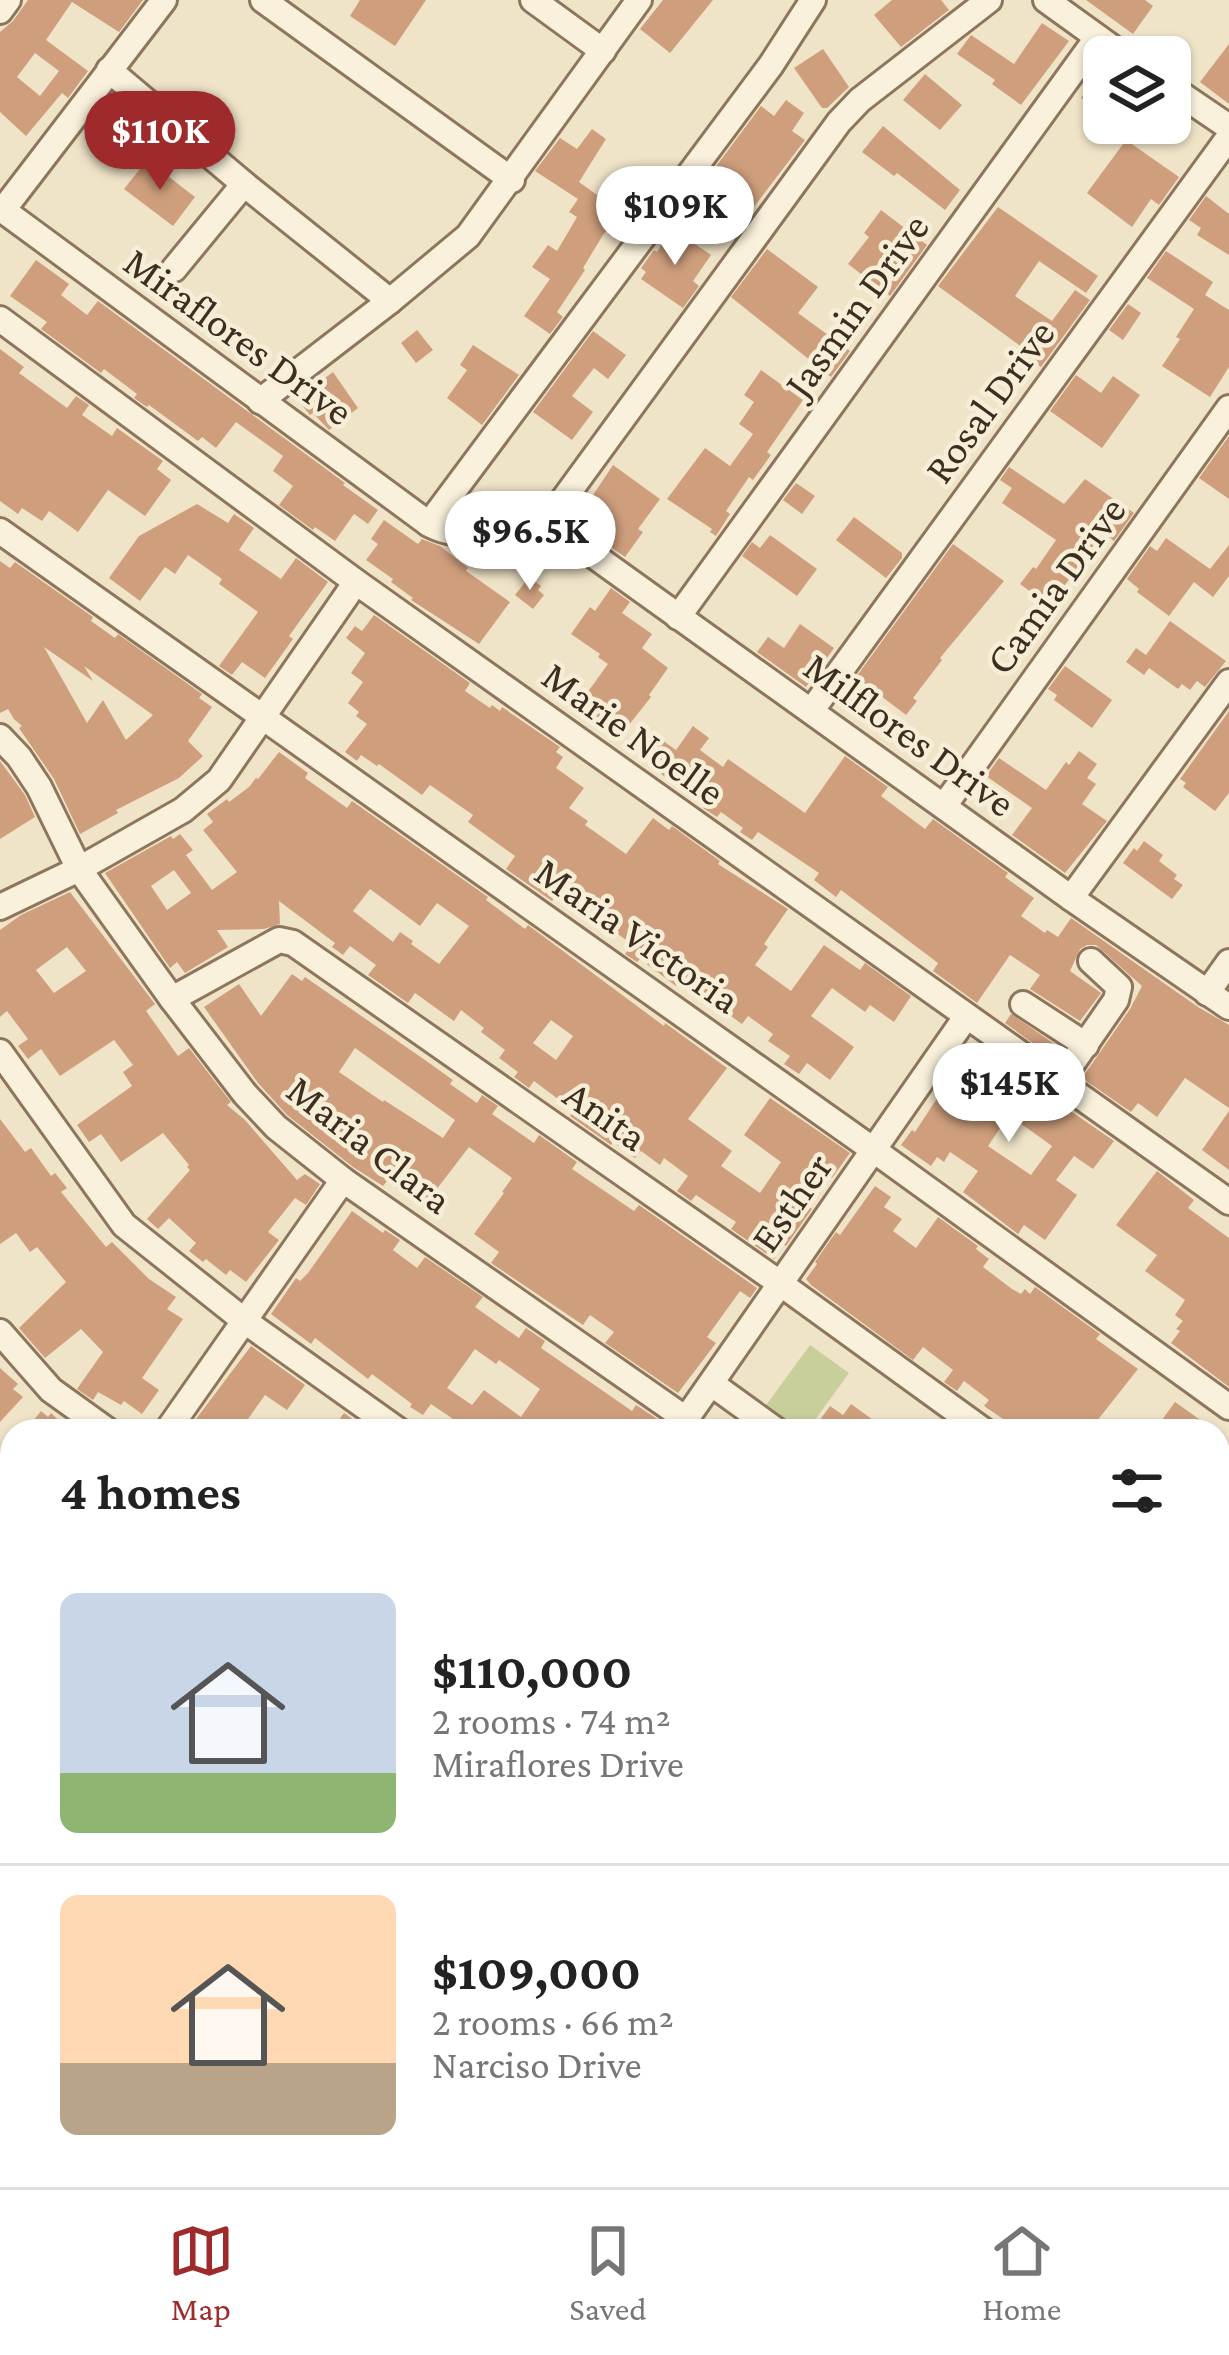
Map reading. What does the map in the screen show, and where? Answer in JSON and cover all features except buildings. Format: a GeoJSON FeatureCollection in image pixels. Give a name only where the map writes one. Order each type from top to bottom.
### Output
{"type":"FeatureCollection","features":[{"type":"Feature","properties":{"kind":"street"},"geometry":{"type":"LineString","coordinates":[[0,11],[8,0]]}},
{"type":"Feature","properties":{"kind":"street"},"geometry":{"type":"LineString","coordinates":[[2,209],[164,0]]}},
{"type":"Feature","properties":{"kind":"street"},"geometry":{"type":"LineString","coordinates":[[263,0],[512,180]]}},
{"type":"Feature","properties":{"kind":"street"},"geometry":{"type":"LineString","coordinates":[[533,0],[603,51]]}},
{"type":"Feature","properties":{"kind":"street"},"geometry":{"type":"LineString","coordinates":[[260,401],[469,236],[639,0]]}},
{"type":"Feature","properties":{"kind":"street"},"geometry":{"type":"LineString","coordinates":[[813,0],[771,65],[429,524],[461,534],[547,522],[839,122],[860,100],[989,0]]}},
{"type":"Feature","properties":{"kind":"street"},"geometry":{"type":"LineString","coordinates":[[1046,0],[1094,36]]}},
{"type":"Feature","properties":{"kind":"street","name":"Jasmin Drive"},"geometry":{"type":"LineString","coordinates":[[678,617],[1083,57]]}},
{"type":"Feature","properties":{"kind":"street"},"geometry":{"type":"LineString","coordinates":[[110,70],[390,301]]}},
{"type":"Feature","properties":{"kind":"street"},"geometry":{"type":"LineString","coordinates":[[1191,101],[1229,127]]}},
{"type":"Feature","properties":{"kind":"street","name":"Rosal Drive"},"geometry":{"type":"LineString","coordinates":[[812,710],[1229,137]]}},
{"type":"Feature","properties":{"kind":"street"},"geometry":{"type":"LineString","coordinates":[[174,269],[244,184]]}},
{"type":"Feature","properties":{"kind":"street","name":"Miraflores Drive"},"geometry":{"type":"LineString","coordinates":[[2,209],[429,524]]}},
{"type":"Feature","properties":{"kind":"street","name":"Marie Noelle"},"geometry":{"type":"LineString","coordinates":[[0,319],[356,582],[1229,1202]]}},
{"type":"Feature","properties":{"kind":"street","name":"Camia Drive"},"geometry":{"type":"LineString","coordinates":[[944,806],[1229,408]]}},
{"type":"Feature","properties":{"kind":"street","name":"Milflores Drive"},"geometry":{"type":"LineString","coordinates":[[547,522],[1229,1007]]}},
{"type":"Feature","properties":{"kind":"street","name":"Maria Victoria"},"geometry":{"type":"LineString","coordinates":[[0,531],[1229,1407]]}},
{"type":"Feature","properties":{"kind":"street"},"geometry":{"type":"LineString","coordinates":[[0,907],[183,810],[219,780],[356,582]]}},
{"type":"Feature","properties":{"kind":"street"},"geometry":{"type":"LineString","coordinates":[[1071,898],[1229,682]]}},
{"type":"Feature","properties":{"kind":"street","name":"Maria Clara"},"geometry":{"type":"LineString","coordinates":[[0,737],[20,757],[80,868],[172,999],[276,1127],[674,1419]]}},
{"type":"Feature","properties":{"kind":"street","name":"Anita"},"geometry":{"type":"LineString","coordinates":[[172,999],[279,940],[293,943],[967,1419]]}},
{"type":"Feature","properties":{"kind":"street"},"geometry":{"type":"LineString","coordinates":[[1060,1081],[1116,1000],[1119,987],[1090,961]]}},
{"type":"Feature","properties":{"kind":"street"},"geometry":{"type":"LineString","coordinates":[[1208,992],[1229,962]]}},
{"type":"Feature","properties":{"kind":"street"},"geometry":{"type":"LineString","coordinates":[[1023,1004],[1086,1045]]}},
{"type":"Feature","properties":{"kind":"street","name":"Esther"},"geometry":{"type":"LineString","coordinates":[[686,1419],[966,1017]]}},
{"type":"Feature","properties":{"kind":"street"},"geometry":{"type":"LineString","coordinates":[[0,1052],[124,1225],[246,1322],[383,1419]]}},
{"type":"Feature","properties":{"kind":"street"},"geometry":{"type":"LineString","coordinates":[[176,1419],[343,1180]]}},
{"type":"Feature","properties":{"kind":"street"},"geometry":{"type":"LineString","coordinates":[[0,1332],[51,1390],[91,1419]]}},
{"type":"Feature","properties":{"kind":"street"},"geometry":{"type":"LineString","coordinates":[[712,1384],[760,1419]]}},
{"type":"Feature","properties":{"kind":"green space"},"geometry":{"type":"Polygon","coordinates":[[[810,1345],[849,1373],[816,1419],[779,1419],[764,1408],[810,1345]]]}}]}
